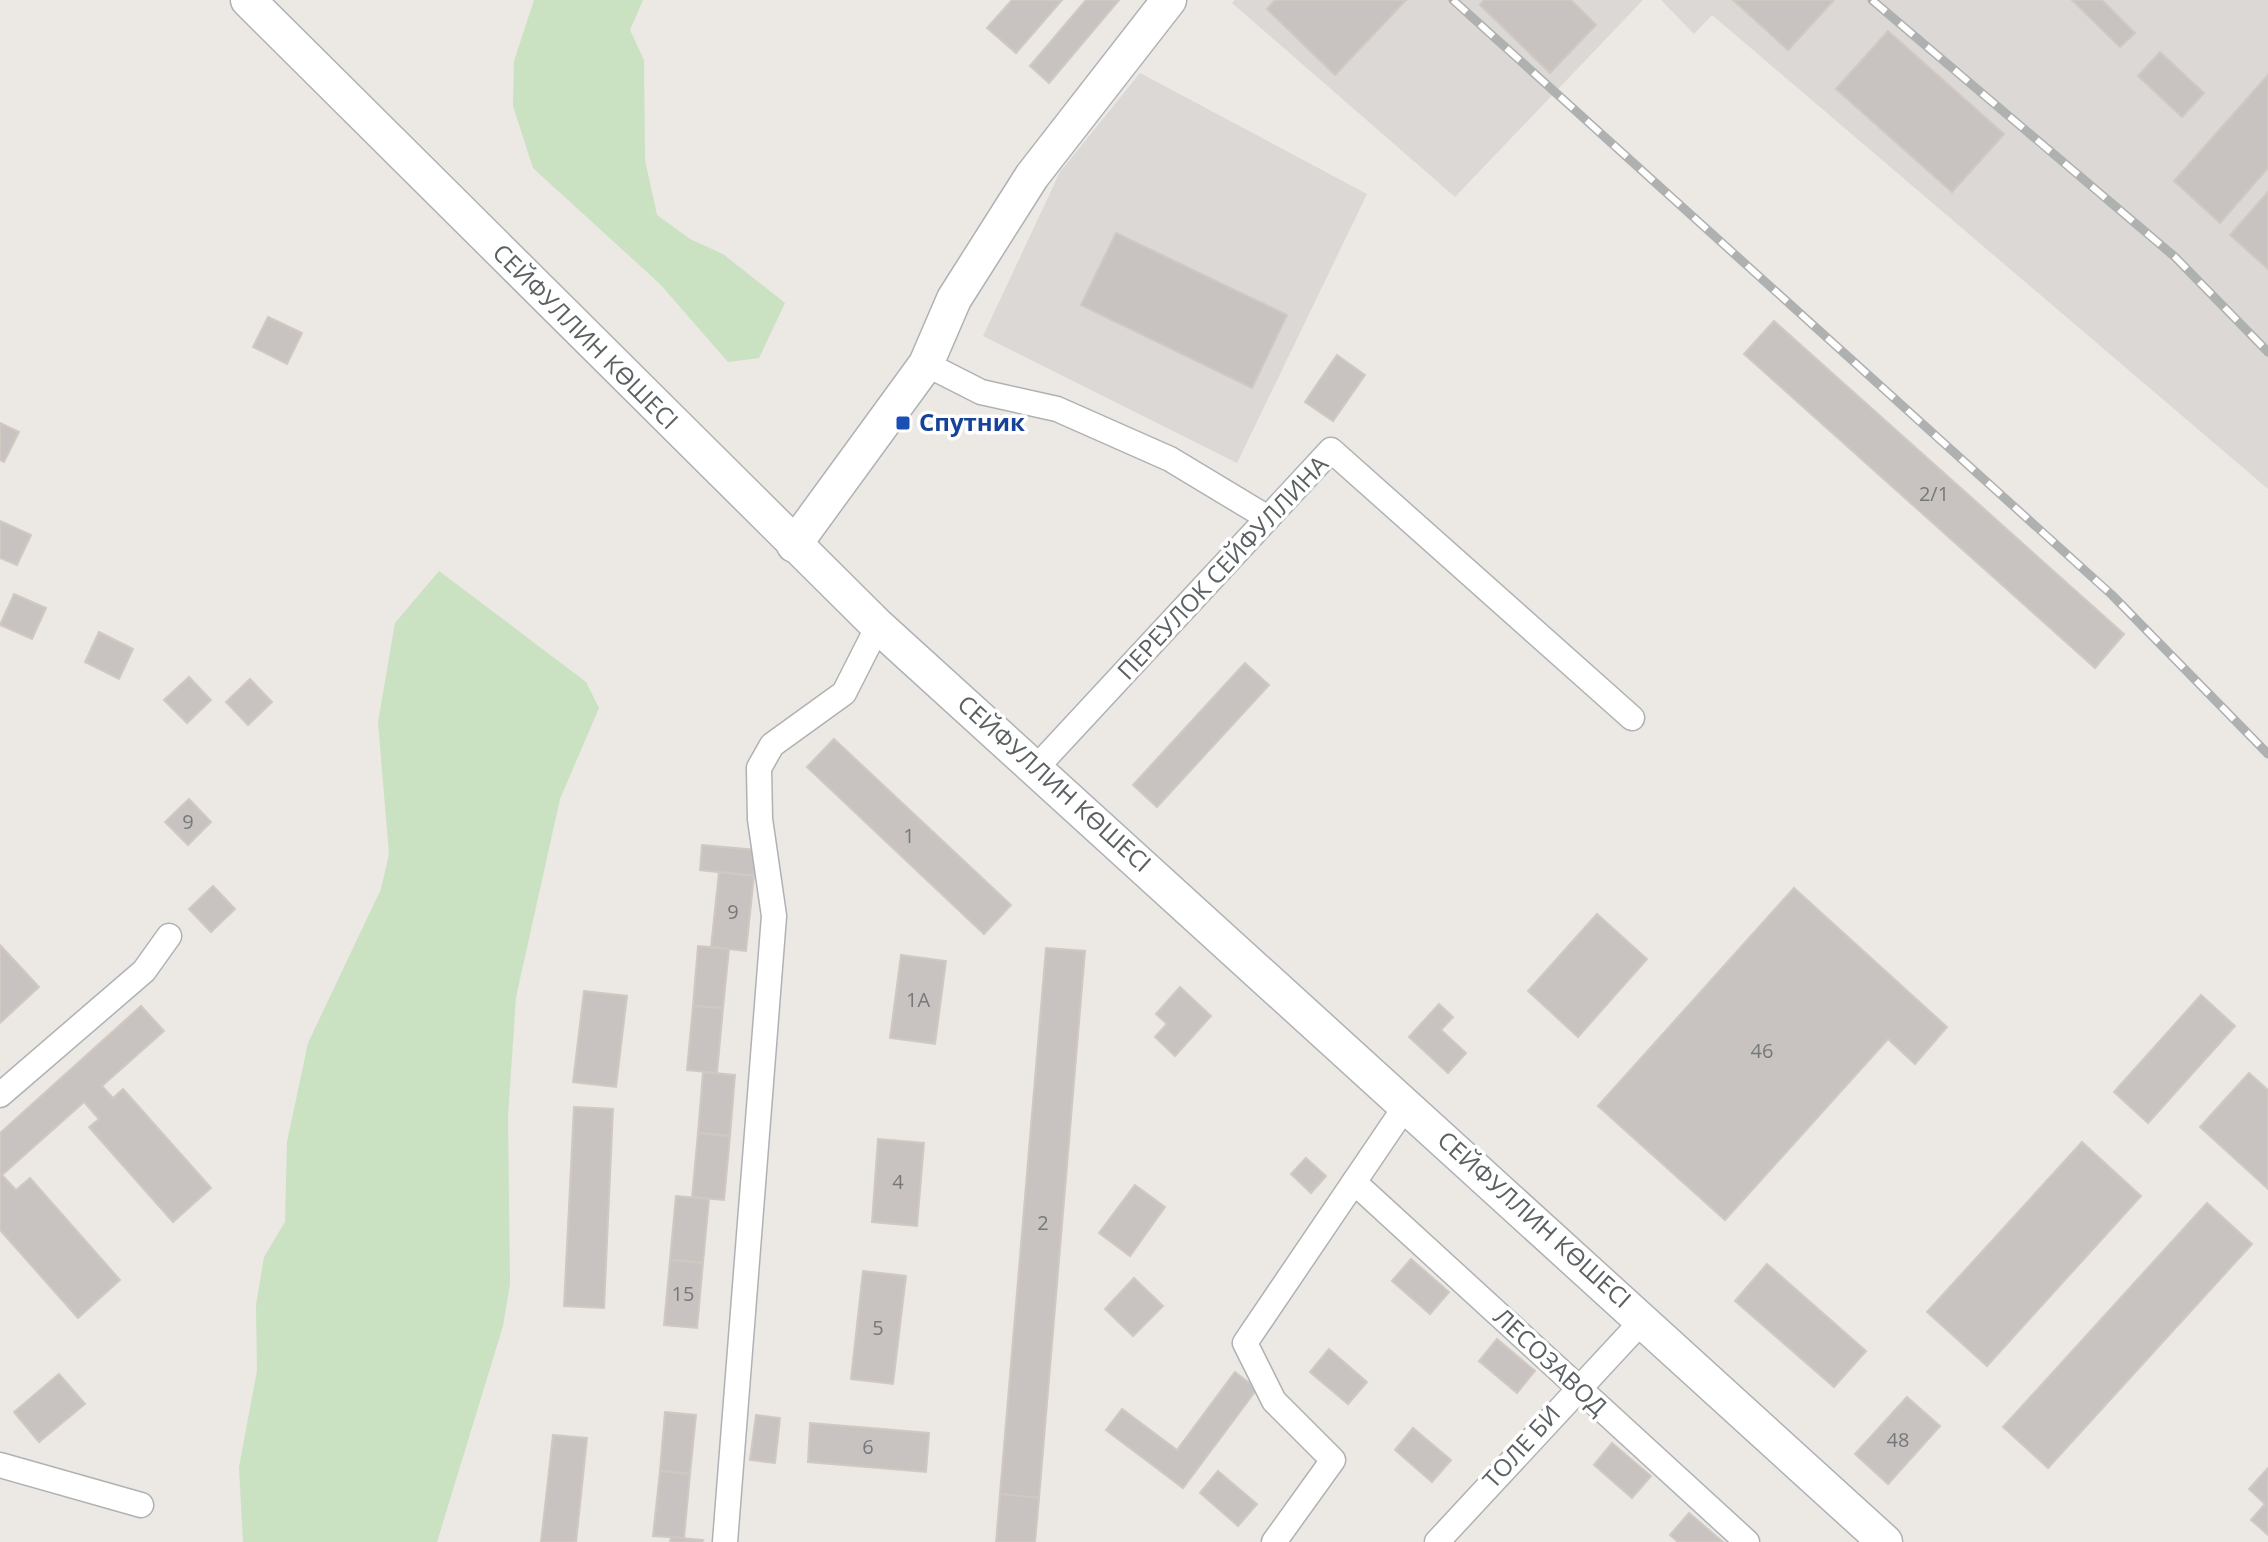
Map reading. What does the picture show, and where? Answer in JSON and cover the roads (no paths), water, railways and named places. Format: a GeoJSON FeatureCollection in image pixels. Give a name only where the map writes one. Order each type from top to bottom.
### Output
{"type":"FeatureCollection","features":[{"type":"Feature","properties":{"kind":"main road","name":"СЕЙФУЛЛИН КӨШЕСІ"},"geometry":{"type":"LineString","coordinates":[[248,0],[878,626],[1885,1542]]}},
{"type":"Feature","properties":{"kind":"main road"},"geometry":{"type":"LineString","coordinates":[[794,545],[926,364],[954,299],[1032,176],[1169,0]]}},
{"type":"Feature","properties":{"kind":"street"},"geometry":{"type":"LineString","coordinates":[[926,364],[981,392],[1057,409],[1170,459],[1268,518]]}},
{"type":"Feature","properties":{"kind":"street","name":"ПЕРЕУЛОК СЕЙФУЛЛИНА"},"geometry":{"type":"LineString","coordinates":[[1036,768],[1331,450],[1632,718]]}},
{"type":"Feature","properties":{"kind":"street"},"geometry":{"type":"LineString","coordinates":[[725,1542],[774,916],[760,819],[759,768],[772,745],[844,693],[878,626]]}},
{"type":"Feature","properties":{"kind":"street"},"geometry":{"type":"LineString","coordinates":[[0,1095],[144,971],[169,936]]}},
{"type":"Feature","properties":{"kind":"street"},"geometry":{"type":"LineString","coordinates":[[1274,1542],[1333,1460],[1274,1401],[1245,1343],[1407,1104]]}},
{"type":"Feature","properties":{"kind":"street","name":"ЛЕСОЗАВОД"},"geometry":{"type":"LineString","coordinates":[[1354,1182],[1747,1542]]}},
{"type":"Feature","properties":{"kind":"street","name":"ТОЛЕ БИ"},"geometry":{"type":"LineString","coordinates":[[1440,1541],[1577,1387],[1643,1320]]}},
{"type":"Feature","properties":{"kind":"street"},"geometry":{"type":"LineString","coordinates":[[0,1465],[141,1505]]}},
{"type":"Feature","properties":{"kind":"railway"},"geometry":{"type":"LineString","coordinates":[[1453,0],[2112,595],[2268,754]]}},
{"type":"Feature","properties":{"kind":"railway"},"geometry":{"type":"LineString","coordinates":[[1872,0],[2175,257],[2268,352]]}},
{"type":"Feature","properties":{"kind":"place","name":"Спутник"},"geometry":{"type":"Point","coordinates":[903,423]}}]}
